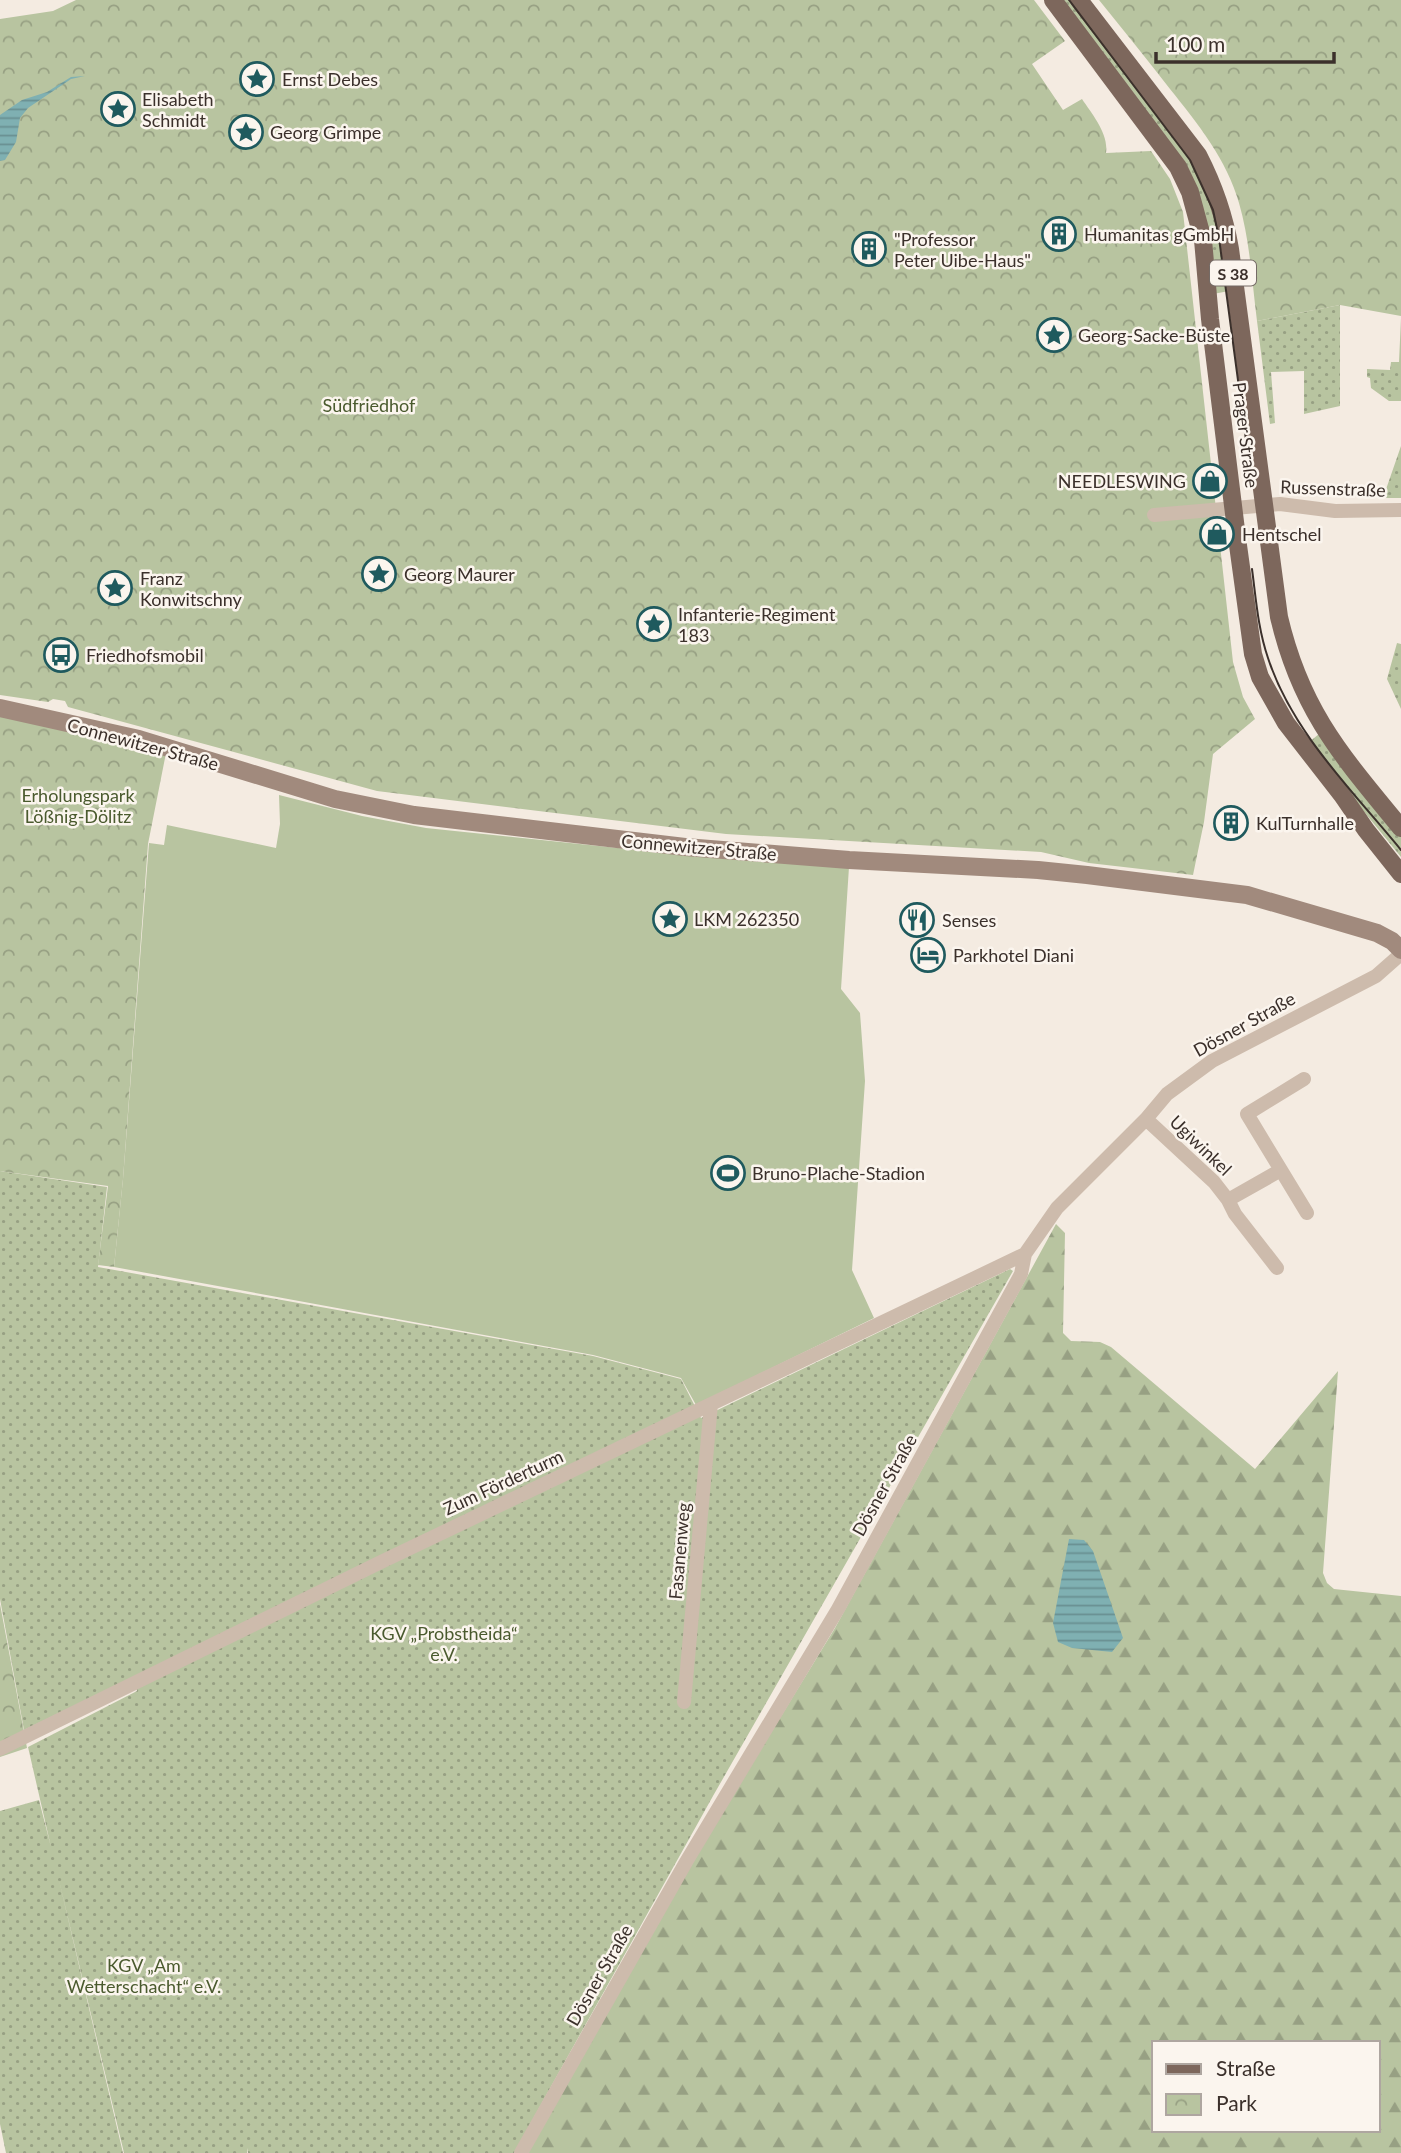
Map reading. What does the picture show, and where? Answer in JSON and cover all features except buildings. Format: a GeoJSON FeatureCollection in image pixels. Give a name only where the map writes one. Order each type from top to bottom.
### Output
{"type":"FeatureCollection","features":[{"type":"Feature","properties":{"kind":"main road","name":"Prager Straße"},"geometry":{"type":"LineString","coordinates":[[1053,0],[1164,148],[1190,191],[1203,240],[1208,303],[1253,654],[1260,677],[1293,733],[1401,874]]}},
{"type":"Feature","properties":{"kind":"main road","name":"Prager Straße"},"geometry":{"type":"LineString","coordinates":[[1079,0],[1198,155],[1212,181],[1222,207],[1230,249],[1279,617],[1289,655],[1315,716],[1341,755],[1401,828]]}},
{"type":"Feature","properties":{"kind":"street","name":"Russenstraße"},"geometry":{"type":"LineString","coordinates":[[1154,515],[1286,504],[1335,511],[1401,510]]}},
{"type":"Feature","properties":{"kind":"street","name":"Connewitzer Straße"},"geometry":{"type":"LineString","coordinates":[[0,708],[139,739],[335,799],[414,815],[685,847],[849,860],[1038,870],[1247,895],[1377,933],[1392,941],[1401,952]]}},
{"type":"Feature","properties":{"kind":"street","name":"Dösner Straße"},"geometry":{"type":"LineString","coordinates":[[521,2153],[692,1851],[838,1609],[1021,1274],[1025,1254],[1057,1208],[1146,1119],[1167,1094],[1212,1061],[1376,976],[1401,952]]}},
{"type":"Feature","properties":{"kind":"street"},"geometry":{"type":"LineString","coordinates":[[1304,1079],[1247,1114],[1307,1213]]}},
{"type":"Feature","properties":{"kind":"street","name":"Ugiwinkel"},"geometry":{"type":"LineString","coordinates":[[1146,1119],[1214,1182],[1277,1268]]}},
{"type":"Feature","properties":{"kind":"street","name":"Ugiwinkel"},"geometry":{"type":"LineString","coordinates":[[1228,1200],[1281,1170]]}},
{"type":"Feature","properties":{"kind":"street","name":"Zum Förderturm"},"geometry":{"type":"LineString","coordinates":[[0,1749],[381,1562],[1025,1254]]}},
{"type":"Feature","properties":{"kind":"street","name":"Fasanenweg"},"geometry":{"type":"LineString","coordinates":[[684,1702],[712,1404]]}},
{"type":"Feature","properties":{"kind":"green space","name":"Südfriedhof"},"geometry":{"type":"Polygon","coordinates":[[[76,0],[1034,0],[1065,41],[1032,64],[1063,110],[1082,99],[1102,132],[1106,153],[1151,151],[1170,179],[1183,212],[1233,662],[1243,697],[1255,719],[1213,754],[1204,822],[1193,875],[1089,863],[1041,852],[726,834],[377,791],[68,707],[65,701],[53,699],[48,702],[0,695],[0,19],[53,11],[76,0]]]}},
{"type":"Feature","properties":{"kind":"green space"},"geometry":{"type":"Polygon","coordinates":[[[1060,0],[1073,0],[1193,158],[1216,209],[1229,291],[1213,294],[1203,213],[1060,0]]]}},
{"type":"Feature","properties":{"kind":"green space"},"geometry":{"type":"Polygon","coordinates":[[[1099,0],[1401,0],[1401,316],[1340,305],[1257,321],[1246,232],[1234,187],[1227,172],[1191,116],[1099,0]]]}},
{"type":"Feature","properties":{"kind":"green space"},"geometry":{"type":"Polygon","coordinates":[[[1340,305],[1340,406],[1304,414],[1304,371],[1271,372],[1275,423],[1270,424],[1257,321],[1340,305]]]}},
{"type":"Feature","properties":{"kind":"green space"},"geometry":{"type":"Polygon","coordinates":[[[1401,318],[1401,401],[1389,401],[1371,388],[1367,369],[1390,370],[1391,362],[1399,362],[1401,318]]]}},
{"type":"Feature","properties":{"kind":"green space"},"geometry":{"type":"Polygon","coordinates":[[[1401,446],[1401,498],[1383,498],[1401,446]]]}},
{"type":"Feature","properties":{"kind":"green space"},"geometry":{"type":"Polygon","coordinates":[[[1397,643],[1401,644],[1401,709],[1387,679],[1397,643]]]}},
{"type":"Feature","properties":{"kind":"green space","name":"Erholungspark Lößnig-Dölitz"},"geometry":{"type":"Polygon","coordinates":[[[0,708],[166,753],[148,844],[114,1267],[98,1265],[108,1186],[0,1171],[0,708]]]}},
{"type":"Feature","properties":{"kind":"green space"},"geometry":{"type":"Polygon","coordinates":[[[1319,734],[1401,837],[1401,857],[1308,743],[1319,734]]]}},
{"type":"Feature","properties":{"kind":"green space"},"geometry":{"type":"Polygon","coordinates":[[[279,795],[362,816],[426,828],[656,852],[849,867],[841,989],[860,1013],[865,1081],[852,1270],[874,1318],[696,1405],[681,1378],[593,1355],[114,1267],[149,843],[164,845],[167,825],[276,848],[280,824],[279,795]]]}},
{"type":"Feature","properties":{"kind":"green space","name":"KGV „Probstheida“ e.V."},"geometry":{"type":"Polygon","coordinates":[[[0,1171],[107,1187],[98,1267],[593,1356],[681,1379],[701,1418],[1010,1269],[1013,1271],[713,1796],[514,2153],[248,2153],[247,2148],[247,2153],[124,2153],[58,1876],[123,2153],[6,2153],[0,2124],[0,1811],[39,1800],[51,1847],[28,1747],[137,1691],[134,1677],[24,1730],[0,1599],[0,1171]]]}},
{"type":"Feature","properties":{"kind":"green space"},"geometry":{"type":"Polygon","coordinates":[[[1056,1224],[1065,1233],[1063,1333],[1071,1341],[1100,1342],[1111,1347],[1255,1469],[1338,1371],[1323,1573],[1327,1583],[1334,1589],[1401,1596],[1401,2153],[528,2153],[674,1891],[835,1628],[1056,1224]]]}},
{"type":"Feature","properties":{"kind":"green space"},"geometry":{"type":"Polygon","coordinates":[[[0,1604],[27,1748],[0,1757],[0,1604]]]}},
{"type":"Feature","properties":{"kind":"water"},"geometry":{"type":"Polygon","coordinates":[[[85,76],[71,79],[28,108],[20,118],[16,142],[5,160],[0,161],[0,115],[22,100],[47,92],[71,77],[85,76]]]}},
{"type":"Feature","properties":{"kind":"water"},"geometry":{"type":"Polygon","coordinates":[[[1069,1539],[1084,1540],[1093,1551],[1123,1638],[1112,1652],[1072,1648],[1058,1642],[1053,1623],[1069,1539]]]}},
{"type":"Feature","properties":{"kind":"tram line"},"geometry":{"type":"LineString","coordinates":[[1069,0],[1190,160],[1213,210],[1248,455]]}},
{"type":"Feature","properties":{"kind":"tram line"},"geometry":{"type":"LineString","coordinates":[[1252,569],[1268,658],[1292,711],[1325,759],[1401,850]]}},
{"type":"Feature","properties":{"kind":"place","name":"Ernst Debes"},"geometry":{"type":"Point","coordinates":[257,79]}},
{"type":"Feature","properties":{"kind":"place","name":"Elisabeth Schmidt"},"geometry":{"type":"Point","coordinates":[118,109]}},
{"type":"Feature","properties":{"kind":"place","name":"Georg Grimpe"},"geometry":{"type":"Point","coordinates":[246,132]}},
{"type":"Feature","properties":{"kind":"place","name":"Humanitas gGmbH"},"geometry":{"type":"Point","coordinates":[1059,234]}},
{"type":"Feature","properties":{"kind":"place","name":"\"Professor Peter Uibe-Haus\""},"geometry":{"type":"Point","coordinates":[869,249]}},
{"type":"Feature","properties":{"kind":"place","name":"Georg-Sacke-Büste"},"geometry":{"type":"Point","coordinates":[1054,335]}},
{"type":"Feature","properties":{"kind":"place","name":"NEEDLESWING"},"geometry":{"type":"Point","coordinates":[1210,481]}},
{"type":"Feature","properties":{"kind":"place","name":"Hentschel"},"geometry":{"type":"Point","coordinates":[1217,534]}},
{"type":"Feature","properties":{"kind":"place","name":"Georg Maurer"},"geometry":{"type":"Point","coordinates":[379,574]}},
{"type":"Feature","properties":{"kind":"place","name":"Franz Konwitschny"},"geometry":{"type":"Point","coordinates":[115,588]}},
{"type":"Feature","properties":{"kind":"place","name":"Infanterie-Regiment 183"},"geometry":{"type":"Point","coordinates":[654,624]}},
{"type":"Feature","properties":{"kind":"place","name":"Friedhofsmobil"},"geometry":{"type":"Point","coordinates":[61,655]}},
{"type":"Feature","properties":{"kind":"place","name":"KulTurnhalle"},"geometry":{"type":"Point","coordinates":[1231,823]}},
{"type":"Feature","properties":{"kind":"place","name":"LKM 262350"},"geometry":{"type":"Point","coordinates":[670,919]}},
{"type":"Feature","properties":{"kind":"place","name":"Senses"},"geometry":{"type":"Point","coordinates":[917,920]}},
{"type":"Feature","properties":{"kind":"place","name":"Parkhotel Diani"},"geometry":{"type":"Point","coordinates":[928,955]}},
{"type":"Feature","properties":{"kind":"place","name":"Bruno-Plache-Stadion"},"geometry":{"type":"Point","coordinates":[728,1173]}},
{"type":"Feature","properties":{"kind":"park label","name":"KGV „Am Wetterschacht“ e.V."},"geometry":{"type":"Point","coordinates":[144,1975]}}]}
